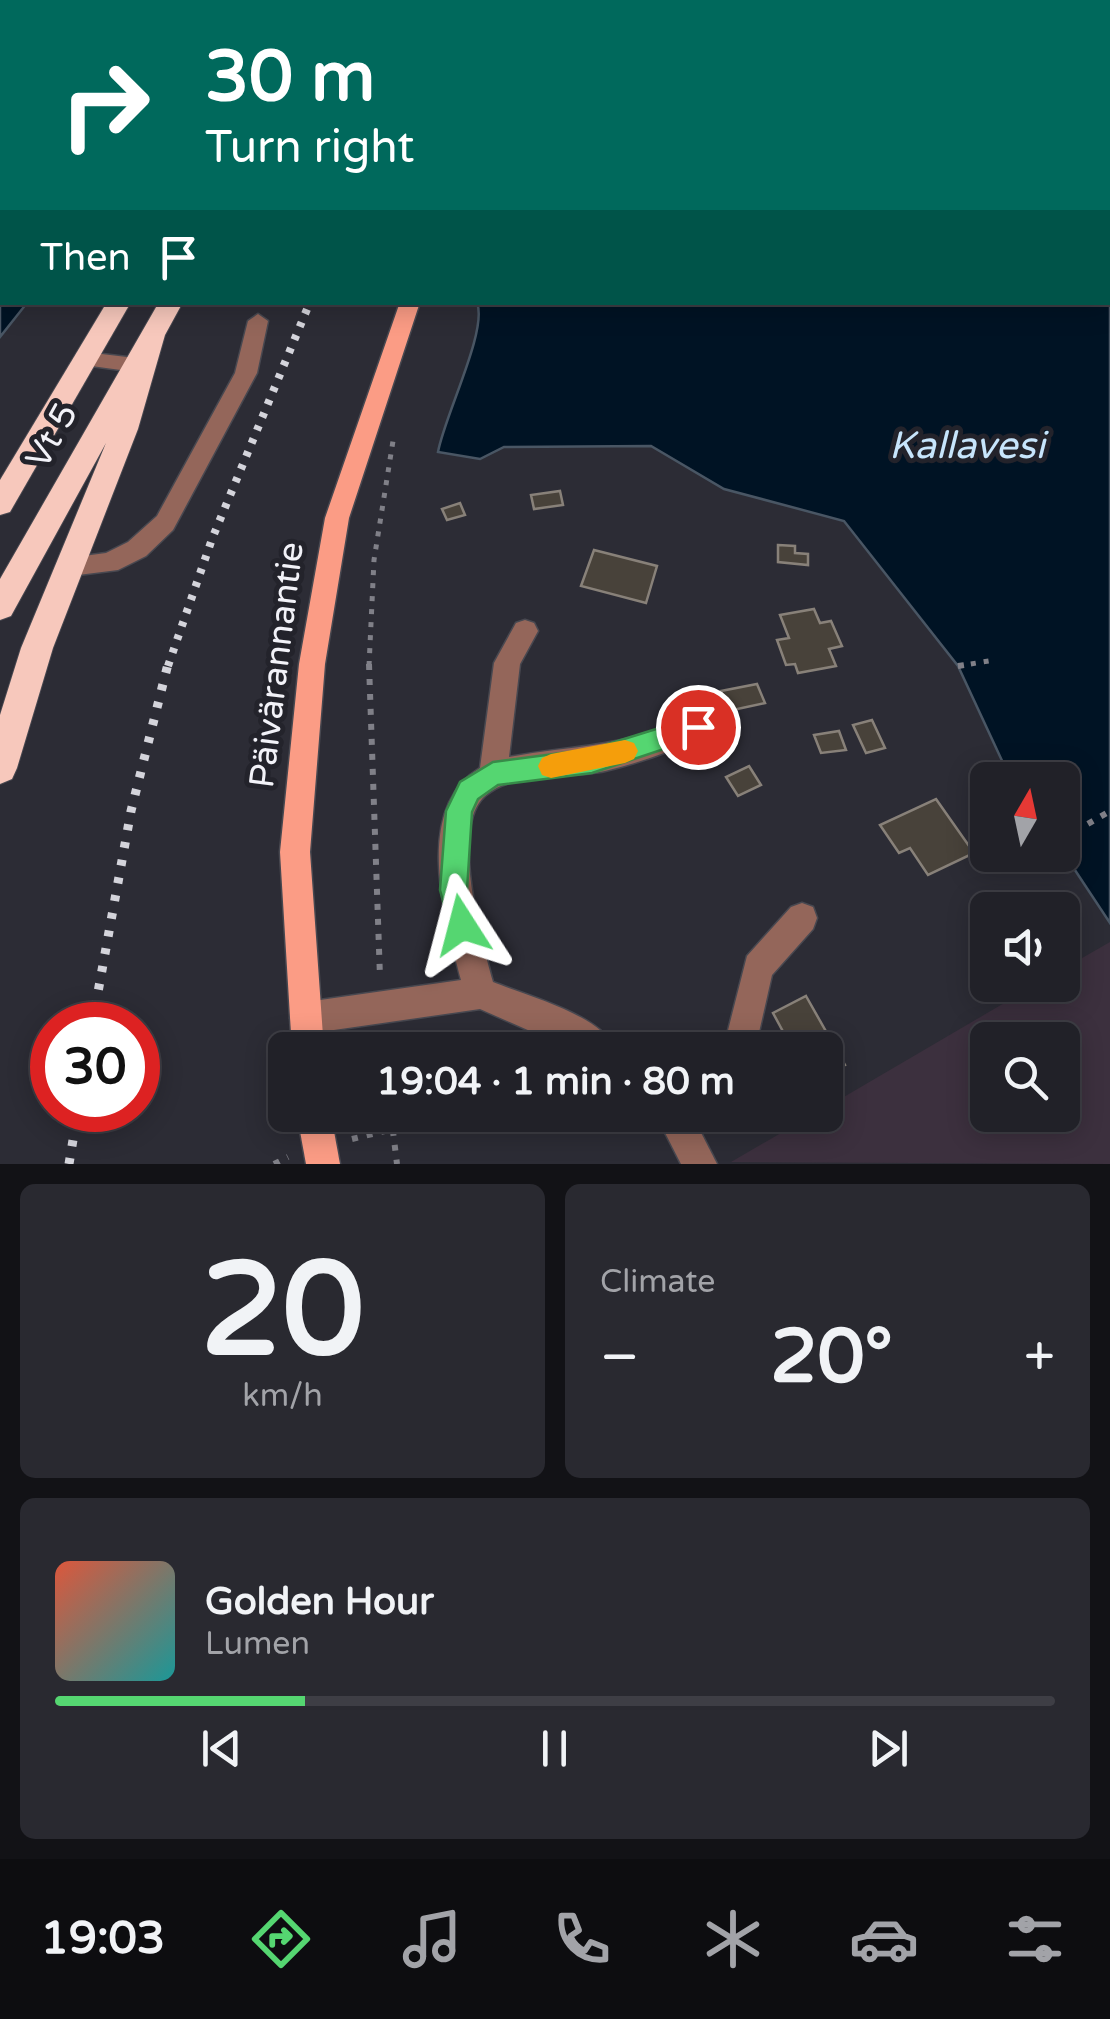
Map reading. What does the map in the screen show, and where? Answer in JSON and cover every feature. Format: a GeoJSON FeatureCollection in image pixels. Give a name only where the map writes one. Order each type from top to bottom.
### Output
{"type":"FeatureCollection","features":[{"type":"Feature","properties":{"kind":"highway","name":"Vt 5"},"geometry":{"type":"LineString","coordinates":[[0,504],[117,305]]}},
{"type":"Feature","properties":{"kind":"highway","name":"Vt 5"},"geometry":{"type":"LineString","coordinates":[[0,607],[168,305]]}},
{"type":"Feature","properties":{"kind":"highway"},"geometry":{"type":"LineString","coordinates":[[0,768],[37,648],[126,430],[154,333]]}},
{"type":"Feature","properties":{"kind":"highway"},"geometry":{"type":"LineString","coordinates":[[0,463],[68,387]]}},
{"type":"Feature","properties":{"kind":"main road","name":"Päivärannantie"},"geometry":{"type":"LineString","coordinates":[[307,1032],[295,852],[312,664],[338,518],[410,305]]}},
{"type":"Feature","properties":{"kind":"main road"},"geometry":{"type":"LineString","coordinates":[[317,1132],[323,1164]]}},
{"type":"Feature","properties":{"kind":"street"},"geometry":{"type":"LineString","coordinates":[[70,566],[109,563],[137,549],[165,523],[246,373],[258,322]]}},
{"type":"Feature","properties":{"kind":"street"},"geometry":{"type":"LineString","coordinates":[[85,358],[136,365]]}},
{"type":"Feature","properties":{"kind":"street"},"geometry":{"type":"LineString","coordinates":[[493,774],[507,663],[525,631]]}},
{"type":"Feature","properties":{"kind":"street"},"geometry":{"type":"LineString","coordinates":[[480,993],[454,890],[459,811],[469,790],[493,774],[592,761],[679,735],[698,727],[697,704]]}},
{"type":"Feature","properties":{"kind":"street"},"geometry":{"type":"LineString","coordinates":[[743,1032],[758,967],[802,918]]}},
{"type":"Feature","properties":{"kind":"street"},"geometry":{"type":"LineString","coordinates":[[312,1032],[379,1006],[480,993],[576,1032]]}},
{"type":"Feature","properties":{"kind":"street"},"geometry":{"type":"LineString","coordinates":[[686,1132],[700,1164]]}},
{"type":"Feature","properties":{"kind":"path"},"geometry":{"type":"LineString","coordinates":[[379,1006],[383,908],[371,758],[371,579],[383,484],[396,430]]}},
{"type":"Feature","properties":{"kind":"path"},"geometry":{"type":"LineString","coordinates":[[958,666],[996,660]]}},
{"type":"Feature","properties":{"kind":"path"},"geometry":{"type":"LineString","coordinates":[[1080,828],[1110,811]]}},
{"type":"Feature","properties":{"kind":"path"},"geometry":{"type":"LineString","coordinates":[[393,1132],[397,1164]]}},
{"type":"Feature","properties":{"kind":"shaded area"},"geometry":{"type":"Polygon","coordinates":[[[1110,942],[1110,1164],[731,1162],[783,1132],[843,1132],[843,1097],[970,1023],[970,1132],[1080,1132],[1080,1022],[972,1022],[1006,1002],[1080,1002],[1080,959],[1110,942]]]}},
{"type":"Feature","properties":{"kind":"water"},"geometry":{"type":"Polygon","coordinates":[[[0,305],[25,305],[0,337],[0,305]]]}},
{"type":"Feature","properties":{"kind":"water","name":"Kallavesi"},"geometry":{"type":"Polygon","coordinates":[[[477,305],[1110,305],[1110,923],[1076,872],[1080,872],[1080,762],[1003,762],[958,666],[844,521],[724,489],[651,446],[504,447],[480,459],[438,452],[476,333],[477,305]]]}},
{"type":"Feature","properties":{"kind":"building"},"geometry":{"type":"Polygon","coordinates":[[[560,491],[563,505],[534,509],[531,495],[560,491]]]}},
{"type":"Feature","properties":{"kind":"building"},"geometry":{"type":"Polygon","coordinates":[[[460,503],[465,515],[447,520],[442,509],[460,503]]]}},
{"type":"Feature","properties":{"kind":"building"},"geometry":{"type":"Polygon","coordinates":[[[778,545],[795,546],[795,553],[808,554],[808,565],[778,562],[778,545]]]}},
{"type":"Feature","properties":{"kind":"building"},"geometry":{"type":"Polygon","coordinates":[[[594,550],[657,566],[646,603],[581,586],[594,550]]]}},
{"type":"Feature","properties":{"kind":"building"},"geometry":{"type":"Polygon","coordinates":[[[814,609],[820,623],[831,621],[842,646],[829,649],[836,666],[798,673],[795,664],[786,665],[777,640],[789,638],[780,615],[814,609]]]}},
{"type":"Feature","properties":{"kind":"building"},"geometry":{"type":"Polygon","coordinates":[[[757,684],[765,703],[728,711],[721,691],[757,684]]]}},
{"type":"Feature","properties":{"kind":"building"},"geometry":{"type":"Polygon","coordinates":[[[872,720],[885,748],[866,753],[853,725],[872,720]]]}},
{"type":"Feature","properties":{"kind":"building"},"geometry":{"type":"Polygon","coordinates":[[[839,731],[846,750],[821,753],[814,735],[839,731]]]}},
{"type":"Feature","properties":{"kind":"building"},"geometry":{"type":"Polygon","coordinates":[[[749,766],[761,785],[738,796],[726,777],[749,766]]]}},
{"type":"Feature","properties":{"kind":"building"},"geometry":{"type":"Polygon","coordinates":[[[936,799],[970,847],[970,855],[928,875],[910,848],[899,853],[880,825],[936,799]]]}},
{"type":"Feature","properties":{"kind":"building"},"geometry":{"type":"Polygon","coordinates":[[[806,996],[826,1032],[783,1032],[773,1013],[806,996]]]}},
{"type":"Feature","properties":{"kind":"railway"},"geometry":{"type":"LineString","coordinates":[[168,666],[212,539],[309,305]]}},
{"type":"Feature","properties":{"kind":"railway"},"geometry":{"type":"LineString","coordinates":[[96,1002],[131,811],[168,664]]}},
{"type":"Feature","properties":{"kind":"railway"},"geometry":{"type":"LineString","coordinates":[[69,1164],[74,1132]]}},
{"type":"Feature","properties":{"kind":"slow traffic"},"geometry":{"type":"LineString","coordinates":[[551,766],[592,761],[625,751]]}},
{"type":"Feature","properties":{"kind":"route"},"geometry":{"type":"LineString","coordinates":[[462,925],[454,890],[459,811],[469,790],[493,774],[592,761],[698,727]]}}]}
